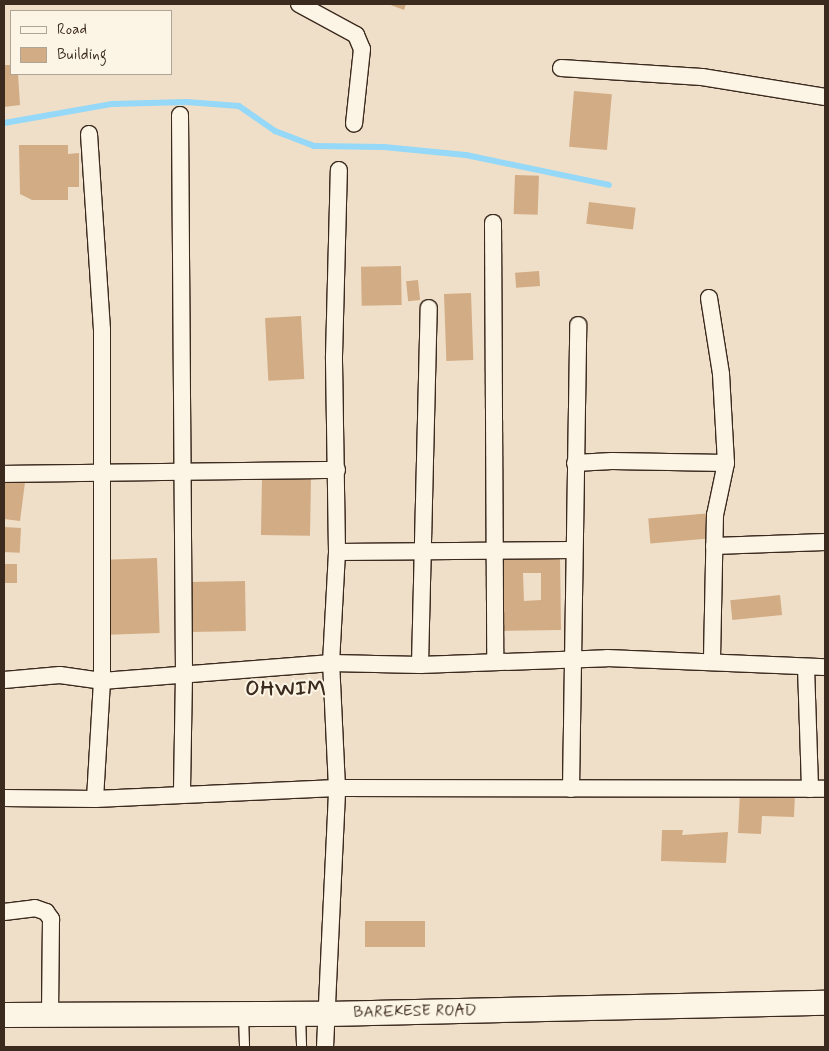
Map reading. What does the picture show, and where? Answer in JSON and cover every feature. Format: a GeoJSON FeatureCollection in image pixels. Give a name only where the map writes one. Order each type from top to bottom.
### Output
{"type":"FeatureCollection","features":[{"type":"Feature","properties":{"kind":"main road","name":"BAREKESE ROAD"},"geometry":{"type":"LineString","coordinates":[[4,1015],[328,1014],[825,1003]]}},
{"type":"Feature","properties":{"kind":"street"},"geometry":{"type":"LineString","coordinates":[[299,4],[356,35],[362,49],[354,124]]}},
{"type":"Feature","properties":{"kind":"street"},"geometry":{"type":"LineString","coordinates":[[561,68],[702,77],[825,97]]}},
{"type":"Feature","properties":{"kind":"street"},"geometry":{"type":"LineString","coordinates":[[180,115],[181,470],[184,674],[182,795]]}},
{"type":"Feature","properties":{"kind":"street"},"geometry":{"type":"LineString","coordinates":[[89,134],[102,330],[102,681],[95,799]]}},
{"type":"Feature","properties":{"kind":"street"},"geometry":{"type":"LineString","coordinates":[[326,1047],[337,788],[331,663],[337,552],[334,356],[339,170]]}},
{"type":"Feature","properties":{"kind":"street"},"geometry":{"type":"LineString","coordinates":[[493,223],[495,661]]}},
{"type":"Feature","properties":{"kind":"street"},"geometry":{"type":"LineString","coordinates":[[709,298],[720,374],[726,463],[715,515],[712,661]]}},
{"type":"Feature","properties":{"kind":"street"},"geometry":{"type":"LineString","coordinates":[[420,665],[421,553],[430,308]]}},
{"type":"Feature","properties":{"kind":"street"},"geometry":{"type":"LineString","coordinates":[[571,789],[573,550],[578,325]]}},
{"type":"Feature","properties":{"kind":"street"},"geometry":{"type":"LineString","coordinates":[[575,463],[612,461],[726,463]]}},
{"type":"Feature","properties":{"kind":"street"},"geometry":{"type":"LineString","coordinates":[[4,474],[181,470],[336,470]]}},
{"type":"Feature","properties":{"kind":"street"},"geometry":{"type":"LineString","coordinates":[[714,546],[825,542]]}},
{"type":"Feature","properties":{"kind":"street"},"geometry":{"type":"LineString","coordinates":[[337,552],[421,553],[494,550],[573,550]]}},
{"type":"Feature","properties":{"kind":"street"},"geometry":{"type":"LineString","coordinates":[[4,680],[60,675],[102,681],[331,663],[420,665],[572,659],[712,661],[825,667]]}},
{"type":"Feature","properties":{"kind":"street"},"geometry":{"type":"LineString","coordinates":[[4,798],[95,799],[337,788],[817,789],[806,667]]}},
{"type":"Feature","properties":{"kind":"street"},"geometry":{"type":"LineString","coordinates":[[4,912],[34,908],[46,912],[51,919],[50,1014]]}},
{"type":"Feature","properties":{"kind":"lane"},"geometry":{"type":"LineString","coordinates":[[243,1013],[244,1047]]}},
{"type":"Feature","properties":{"kind":"lane"},"geometry":{"type":"LineString","coordinates":[[300,1014],[301,1047]]}},
{"type":"Feature","properties":{"kind":"building"},"geometry":{"type":"Polygon","coordinates":[[[388,4],[406,4],[404,10],[388,4]]]}},
{"type":"Feature","properties":{"kind":"building"},"geometry":{"type":"Polygon","coordinates":[[[4,65],[10,65],[10,75],[18,75],[20,105],[4,107],[4,65]]]}},
{"type":"Feature","properties":{"kind":"building"},"geometry":{"type":"Polygon","coordinates":[[[574,91],[612,94],[607,150],[569,147],[574,91]]]}},
{"type":"Feature","properties":{"kind":"building"},"geometry":{"type":"Polygon","coordinates":[[[19,145],[68,145],[68,154],[79,153],[79,187],[68,187],[68,200],[32,200],[20,194],[19,145]]]}},
{"type":"Feature","properties":{"kind":"building"},"geometry":{"type":"Polygon","coordinates":[[[515,175],[539,176],[538,215],[514,214],[515,175]]]}},
{"type":"Feature","properties":{"kind":"building"},"geometry":{"type":"Polygon","coordinates":[[[589,202],[636,208],[633,230],[586,224],[589,202]]]}},
{"type":"Feature","properties":{"kind":"building"},"geometry":{"type":"Polygon","coordinates":[[[401,266],[402,305],[362,306],[361,267],[401,266]]]}},
{"type":"Feature","properties":{"kind":"building"},"geometry":{"type":"Polygon","coordinates":[[[539,271],[540,286],[516,288],[515,273],[539,271]]]}},
{"type":"Feature","properties":{"kind":"building"},"geometry":{"type":"Polygon","coordinates":[[[418,280],[420,300],[408,301],[406,281],[418,280]]]}},
{"type":"Feature","properties":{"kind":"building"},"geometry":{"type":"Polygon","coordinates":[[[471,293],[473,360],[446,361],[444,294],[471,293]]]}},
{"type":"Feature","properties":{"kind":"building"},"geometry":{"type":"Polygon","coordinates":[[[301,316],[304,379],[268,381],[265,318],[301,316]]]}},
{"type":"Feature","properties":{"kind":"building"},"geometry":{"type":"Polygon","coordinates":[[[262,477],[311,478],[310,536],[261,535],[262,477]]]}},
{"type":"Feature","properties":{"kind":"building"},"geometry":{"type":"Polygon","coordinates":[[[4,480],[25,482],[20,521],[4,519],[4,480]]]}},
{"type":"Feature","properties":{"kind":"building"},"geometry":{"type":"Polygon","coordinates":[[[712,513],[714,538],[650,543],[648,519],[712,513]]]}},
{"type":"Feature","properties":{"kind":"building"},"geometry":{"type":"Polygon","coordinates":[[[4,527],[21,528],[20,553],[4,552],[4,527]]]}},
{"type":"Feature","properties":{"kind":"building"},"geometry":{"type":"Polygon","coordinates":[[[560,557],[561,630],[500,631],[499,558],[560,557]],[[523,573],[524,601],[541,600],[541,573],[523,573]]]}},
{"type":"Feature","properties":{"kind":"building"},"geometry":{"type":"Polygon","coordinates":[[[157,558],[160,633],[108,635],[105,560],[157,558]]]}},
{"type":"Feature","properties":{"kind":"building"},"geometry":{"type":"Polygon","coordinates":[[[4,564],[17,564],[17,583],[4,583],[4,564]]]}},
{"type":"Feature","properties":{"kind":"building"},"geometry":{"type":"Polygon","coordinates":[[[245,581],[246,631],[191,632],[190,582],[245,581]]]}},
{"type":"Feature","properties":{"kind":"building"},"geometry":{"type":"Polygon","coordinates":[[[780,595],[782,615],[732,620],[730,600],[780,595]]]}},
{"type":"Feature","properties":{"kind":"building"},"geometry":{"type":"Polygon","coordinates":[[[740,792],[795,794],[794,817],[762,816],[761,834],[738,833],[740,792]]]}},
{"type":"Feature","properties":{"kind":"building"},"geometry":{"type":"Polygon","coordinates":[[[662,830],[683,830],[682,835],[728,832],[726,863],[661,861],[662,830]]]}},
{"type":"Feature","properties":{"kind":"building"},"geometry":{"type":"Polygon","coordinates":[[[365,921],[425,921],[425,947],[365,947],[365,921]]]}},
{"type":"Feature","properties":{"kind":"waterway"},"geometry":{"type":"LineString","coordinates":[[4,123],[112,104],[187,102],[239,106],[275,131],[314,146],[384,147],[466,155],[609,185]]}},
{"type":"Feature","properties":{"kind":"district","name":"OHWIM"},"geometry":{"type":"Point","coordinates":[286,689]}}]}
